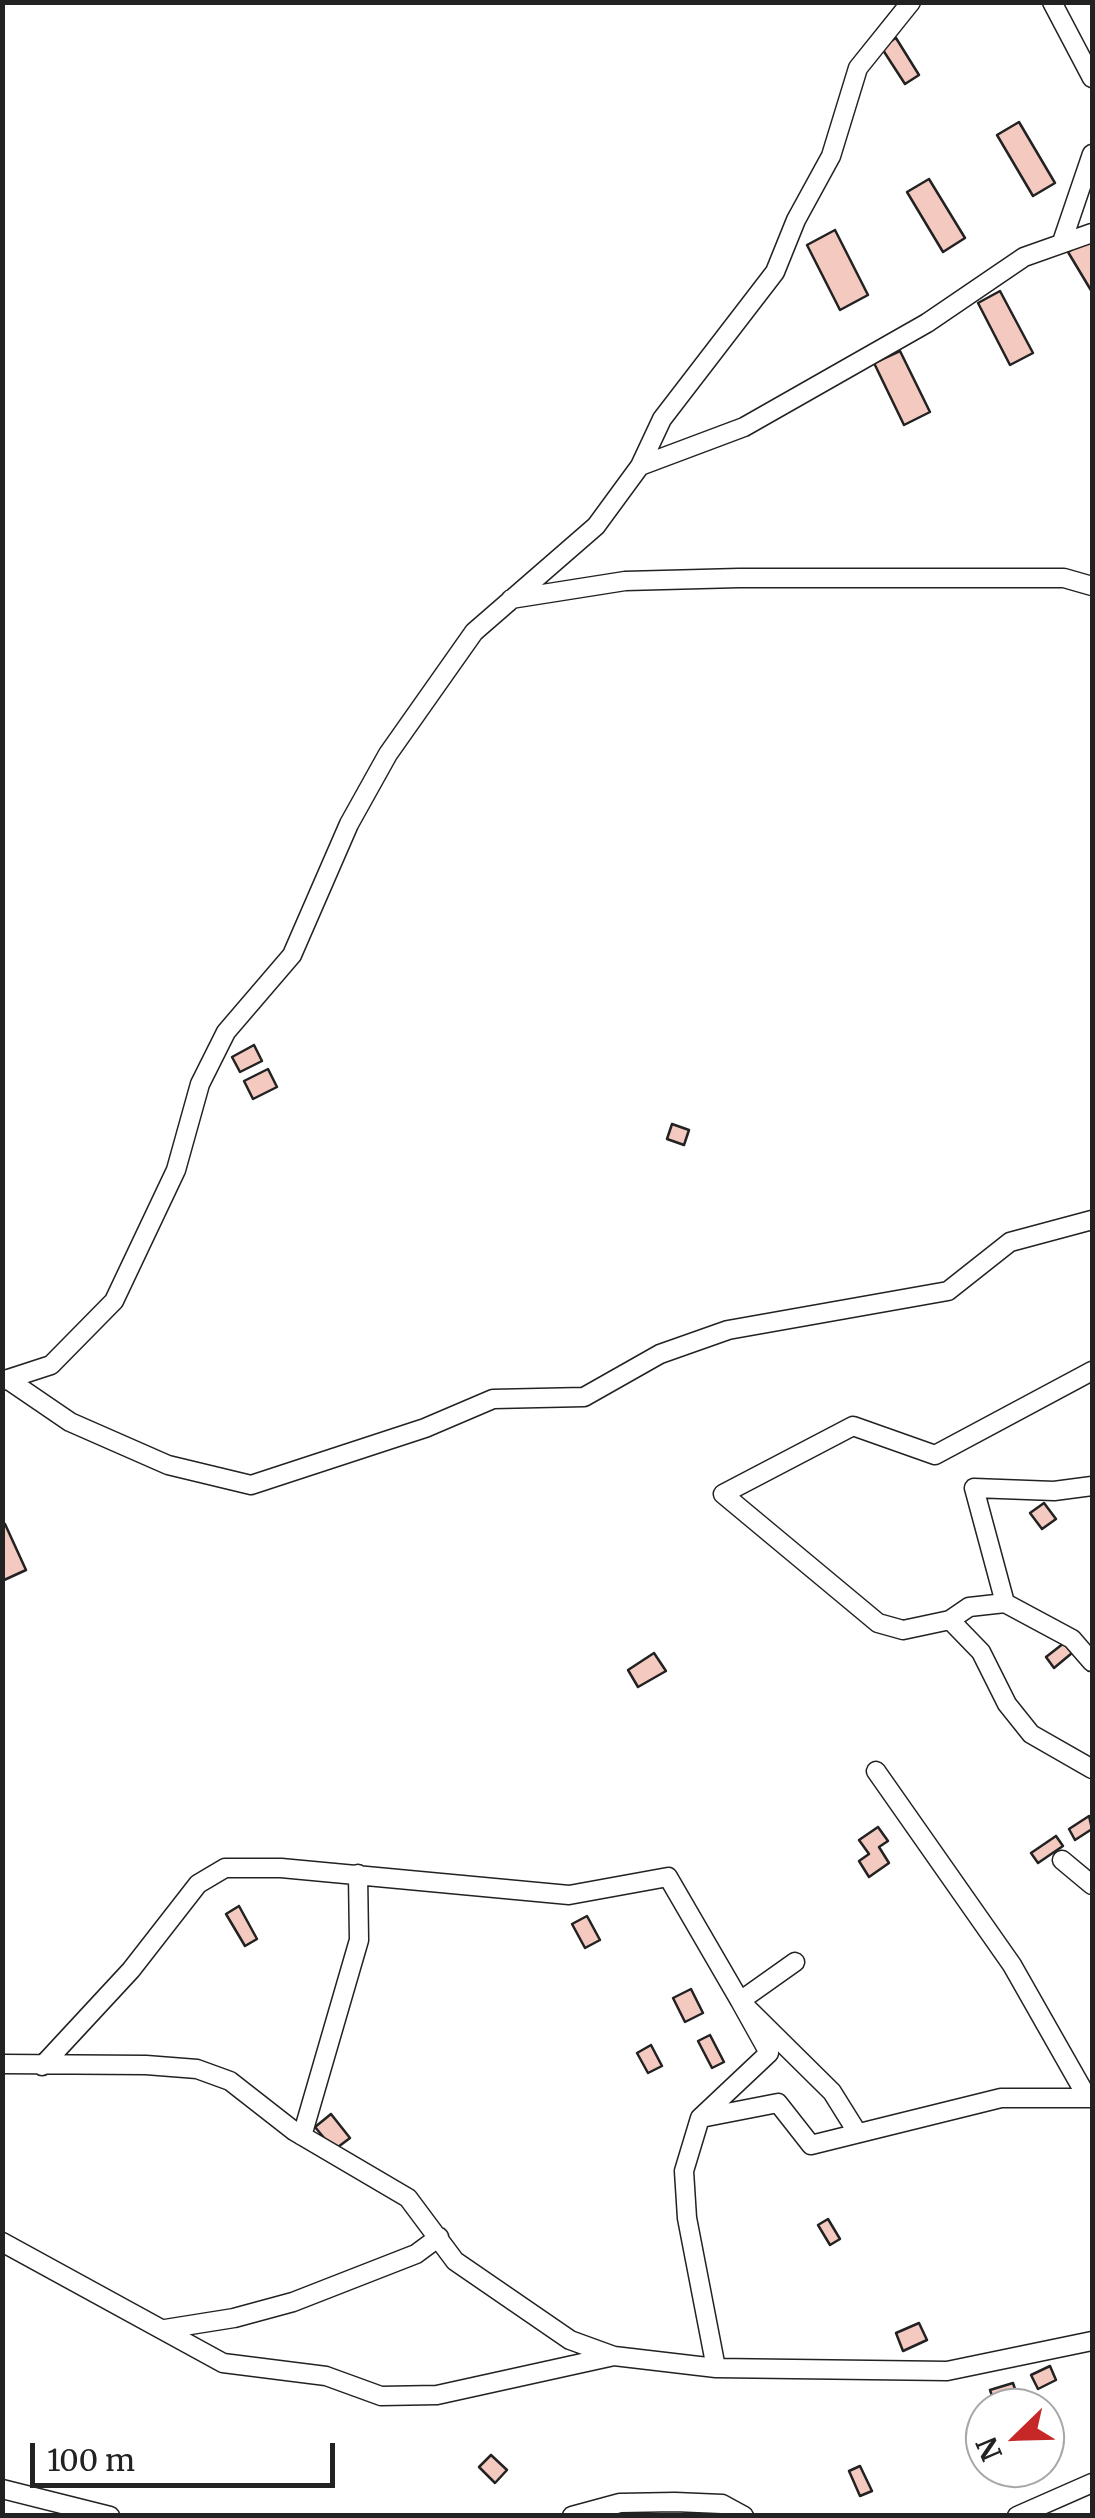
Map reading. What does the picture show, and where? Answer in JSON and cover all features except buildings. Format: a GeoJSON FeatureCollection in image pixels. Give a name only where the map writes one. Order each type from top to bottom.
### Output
{"type":"FeatureCollection","features":[{"type":"Feature","properties":{"kind":"street"},"geometry":{"type":"LineString","coordinates":[[5,1380],[51,1365],[114,1301],[176,1170],[200,1084],[226,1032],[292,955],[350,824],[388,754],[474,632],[505,600],[596,526],[640,466],[662,419],[775,272],[796,220],[831,156],[858,68],[911,2]]}},
{"type":"Feature","properties":{"kind":"street"},"geometry":{"type":"LineString","coordinates":[[1052,2],[1092,78]]}},
{"type":"Feature","properties":{"kind":"street"},"geometry":{"type":"LineString","coordinates":[[1062,242],[1092,154]]}},
{"type":"Feature","properties":{"kind":"street"},"geometry":{"type":"LineString","coordinates":[[640,466],[744,428],[928,322],[1024,257],[1092,233]]}},
{"type":"Feature","properties":{"kind":"street"},"geometry":{"type":"LineString","coordinates":[[505,600],[625,581],[738,578],[1064,578],[1092,586]]}},
{"type":"Feature","properties":{"kind":"street"},"geometry":{"type":"LineString","coordinates":[[5,1380],[70,1422],[168,1466],[251,1485],[408,1435],[493,1399],[584,1398],[660,1354],[728,1330],[948,1291],[1010,1242],[1092,1220]]}},
{"type":"Feature","properties":{"kind":"street"},"geometry":{"type":"LineString","coordinates":[[1092,1371],[934,1455],[853,1426],[722,1494],[878,1623],[903,1630],[950,1620],[969,1607],[1005,1603],[1072,1639],[1092,1662]]}},
{"type":"Feature","properties":{"kind":"street"},"geometry":{"type":"LineString","coordinates":[[1005,1603],[974,1488],[1054,1491],[1092,1486]]}},
{"type":"Feature","properties":{"kind":"street"},"geometry":{"type":"LineString","coordinates":[[950,1620],[982,1652],[1007,1704],[1032,1734],[1092,1769]]}},
{"type":"Feature","properties":{"kind":"street"},"geometry":{"type":"LineString","coordinates":[[876,1771],[1012,1964],[1090,2098]]}},
{"type":"Feature","properties":{"kind":"street"},"geometry":{"type":"LineString","coordinates":[[1062,1860],[1092,1886]]}},
{"type":"Feature","properties":{"kind":"street"},"geometry":{"type":"LineString","coordinates":[[42,2066],[131,1970],[198,1884],[226,1868],[358,1874],[569,1895],[668,1877],[769,2053],[700,2118],[684,2172],[687,2218],[716,2368]]}},
{"type":"Feature","properties":{"kind":"street"},"geometry":{"type":"LineString","coordinates":[[302,2136],[359,1940],[358,1874]]}},
{"type":"Feature","properties":{"kind":"street"},"geometry":{"type":"LineString","coordinates":[[740,2001],[795,1962]]}},
{"type":"Feature","properties":{"kind":"street"},"geometry":{"type":"LineString","coordinates":[[740,2001],[832,2092],[856,2132]]}},
{"type":"Feature","properties":{"kind":"street"},"geometry":{"type":"LineString","coordinates":[[2,2064],[197,2069],[230,2080],[302,2136],[408,2198],[455,2261],[570,2340],[614,2356],[716,2368],[947,2371],[1092,2341]]}},
{"type":"Feature","properties":{"kind":"street"},"geometry":{"type":"LineString","coordinates":[[700,2118],[778,2102],[811,2145],[1001,2098],[1090,2098]]}},
{"type":"Feature","properties":{"kind":"street"},"geometry":{"type":"LineString","coordinates":[[165,2329],[234,2318],[293,2302],[416,2254],[438,2237]]}},
{"type":"Feature","properties":{"kind":"street"},"geometry":{"type":"LineString","coordinates":[[2,2242],[223,2362],[326,2376],[381,2396],[438,2395],[614,2356]]}},
{"type":"Feature","properties":{"kind":"street"},"geometry":{"type":"LineString","coordinates":[[1017,2516],[1092,2482]]}},
{"type":"Feature","properties":{"kind":"street"},"geometry":{"type":"LineString","coordinates":[[2,2489],[110,2516]]}},
{"type":"Feature","properties":{"kind":"street"},"geometry":{"type":"LineString","coordinates":[[572,2516],[620,2504],[675,2502],[722,2504],[744,2516]]}}]}
